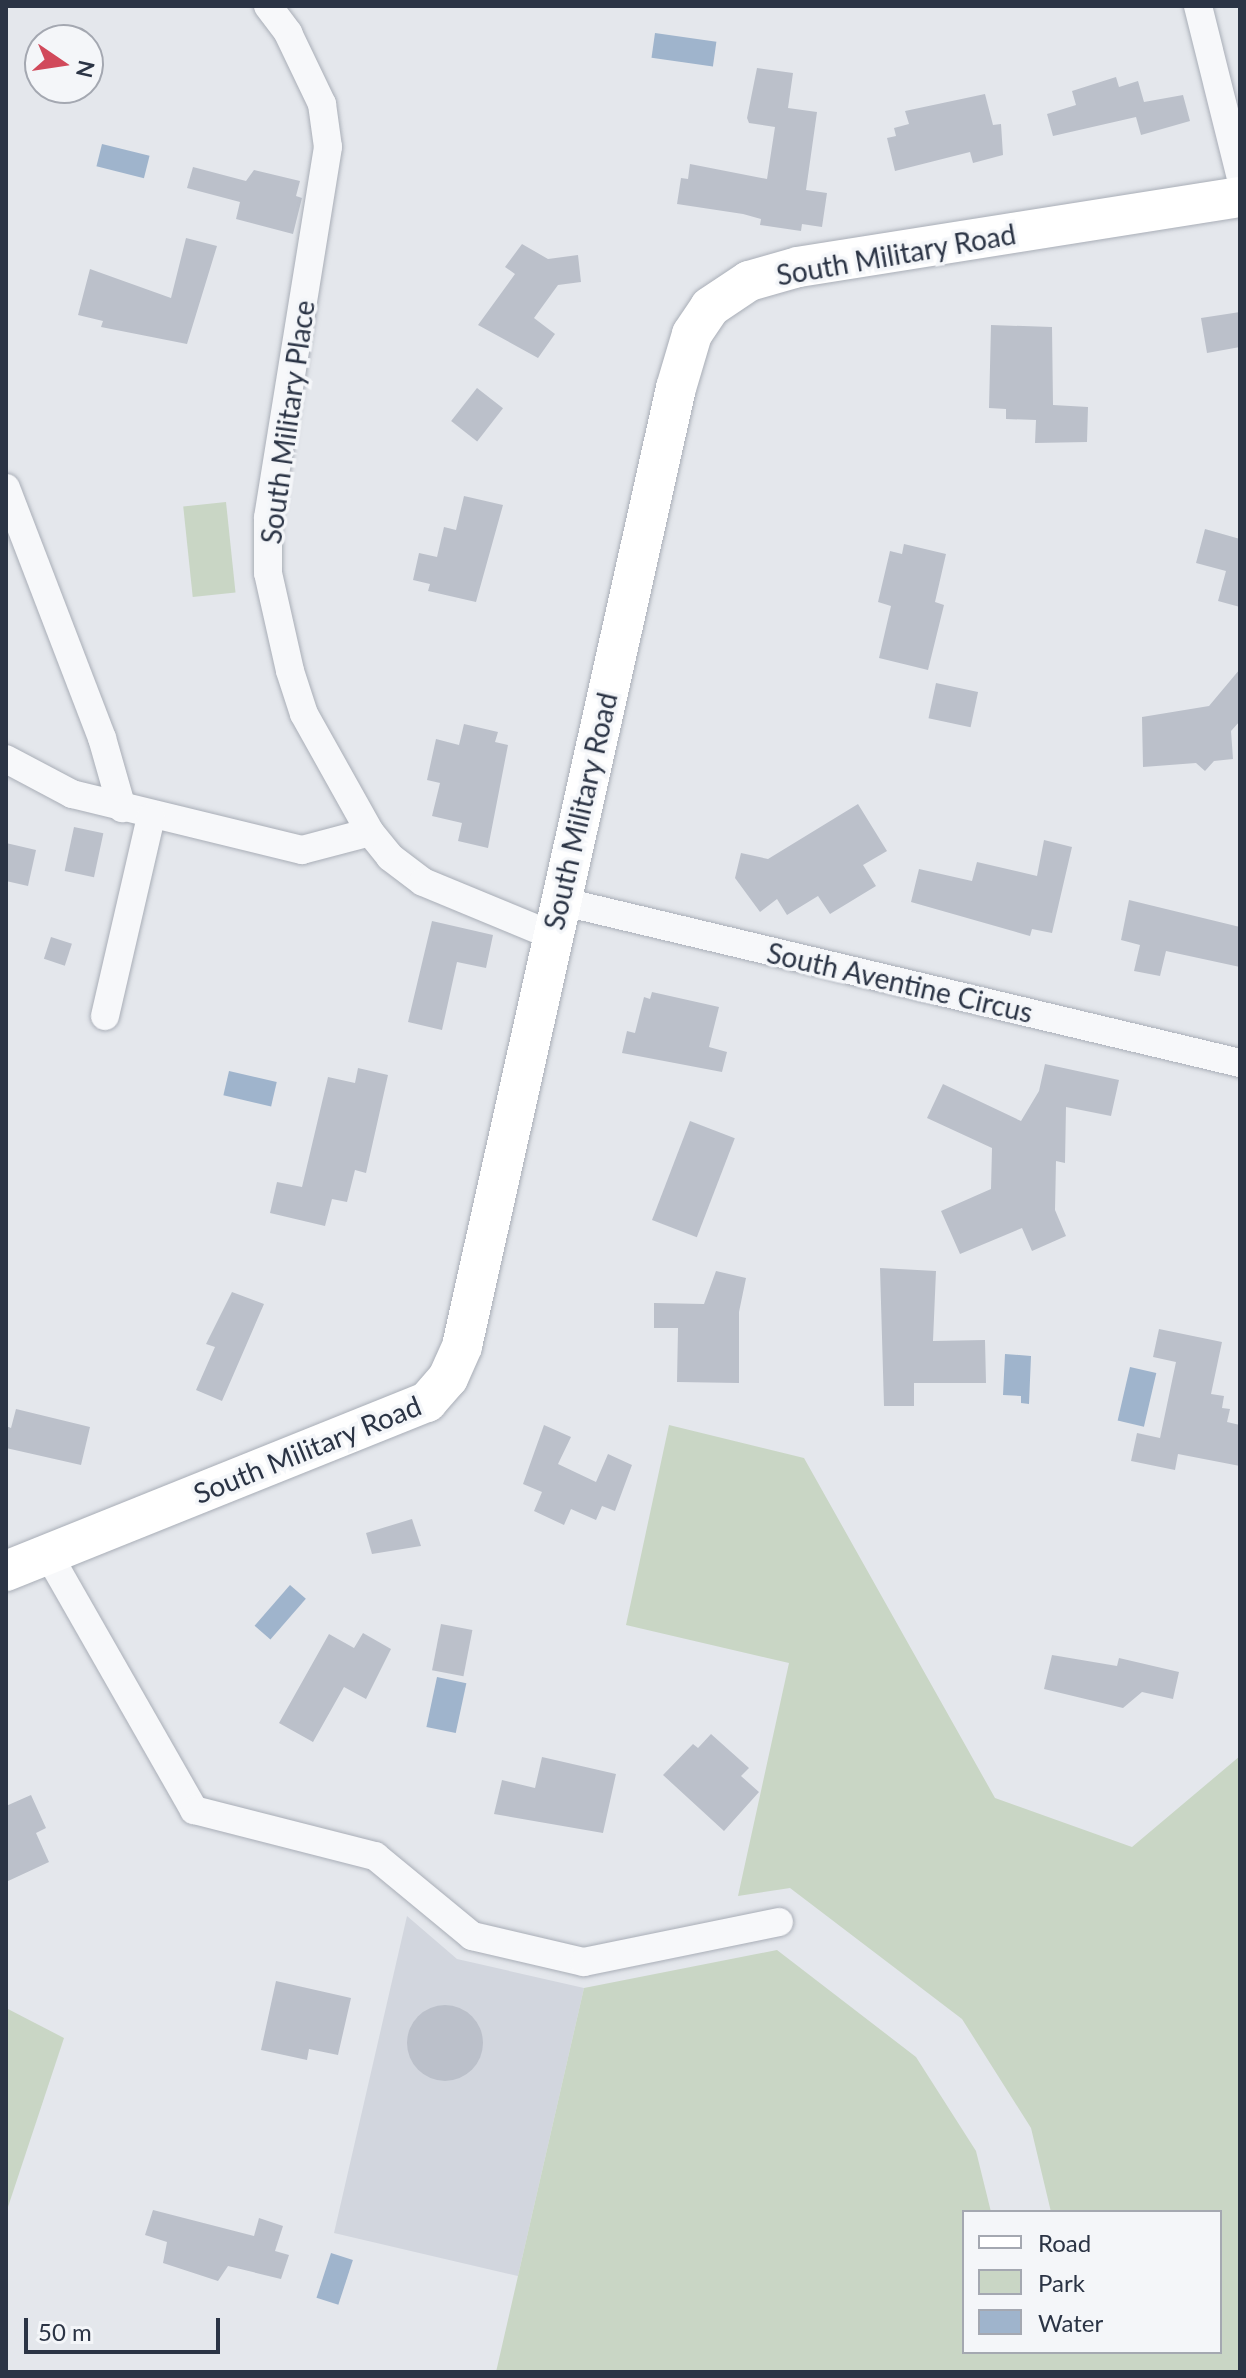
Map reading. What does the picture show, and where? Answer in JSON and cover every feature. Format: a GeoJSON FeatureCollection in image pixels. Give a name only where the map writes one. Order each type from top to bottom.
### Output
{"type":"FeatureCollection","features":[{"type":"Feature","properties":{"kind":"street","name":"South Military Place"},"geometry":{"type":"LineString","coordinates":[[268,6],[288,33],[322,104],[328,147],[270,503],[268,573],[304,714],[370,832],[390,857],[423,882],[555,918]]}},
{"type":"Feature","properties":{"kind":"street"},"geometry":{"type":"LineString","coordinates":[[1198,6],[1240,174]]}},
{"type":"Feature","properties":{"kind":"street","name":"South Military Road"},"geometry":{"type":"LineString","coordinates":[[6,1571],[427,1402],[440,1391],[462,1346],[555,918],[676,388],[692,334],[710,307],[746,282],[798,267],[1240,197]]}},
{"type":"Feature","properties":{"kind":"street"},"geometry":{"type":"LineString","coordinates":[[6,488],[102,738],[122,808]]}},
{"type":"Feature","properties":{"kind":"street"},"geometry":{"type":"LineString","coordinates":[[6,759],[72,794],[151,817],[302,850],[370,832]]}},
{"type":"Feature","properties":{"kind":"street"},"geometry":{"type":"LineString","coordinates":[[105,1016],[151,817]]}},
{"type":"Feature","properties":{"kind":"street","name":"South Aventine Circus"},"geometry":{"type":"LineString","coordinates":[[555,918],[1240,1063]]}},
{"type":"Feature","properties":{"kind":"street"},"geometry":{"type":"LineString","coordinates":[[48,1554],[194,1810],[375,1856],[472,1936],[584,1962],[779,1922]]}},
{"type":"Feature","properties":{"kind":"shaded area"},"geometry":{"type":"Polygon","coordinates":[[[407,1916],[457,1959],[584,1988],[518,2276],[334,2233],[407,1916]]]}},
{"type":"Feature","properties":{"kind":"green space"},"geometry":{"type":"Polygon","coordinates":[[[226,502],[236,593],[193,597],[183,506],[226,502]]]}},
{"type":"Feature","properties":{"kind":"green space"},"geometry":{"type":"Polygon","coordinates":[[[669,1425],[804,1458],[995,1798],[1132,1847],[1240,1756],[1240,2372],[496,2372],[584,1988],[777,1950],[916,2057],[976,2151],[991,2210],[962,2210],[962,2354],[1222,2354],[1222,2210],[1051,2210],[1031,2128],[962,2019],[790,1888],[738,1896],[789,1663],[626,1625],[669,1425]]]}},
{"type":"Feature","properties":{"kind":"green space"},"geometry":{"type":"Polygon","coordinates":[[[6,2008],[64,2038],[6,2213],[6,2008]]]}},
{"type":"Feature","properties":{"kind":"water"},"geometry":{"type":"Polygon","coordinates":[[[655,33],[716,42],[713,66],[652,58],[655,33]]]}},
{"type":"Feature","properties":{"kind":"water"},"geometry":{"type":"Polygon","coordinates":[[[102,144],[150,156],[144,178],[96,166],[102,144]]]}},
{"type":"Feature","properties":{"kind":"water"},"geometry":{"type":"Polygon","coordinates":[[[229,1071],[277,1082],[271,1106],[223,1095],[229,1071]]]}},
{"type":"Feature","properties":{"kind":"water"},"geometry":{"type":"Polygon","coordinates":[[[1005,1354],[1031,1356],[1029,1404],[1021,1403],[1021,1396],[1003,1395],[1005,1354]]]}},
{"type":"Feature","properties":{"kind":"water"},"geometry":{"type":"Polygon","coordinates":[[[1130,1367],[1156,1373],[1144,1427],[1118,1421],[1130,1367]]]}},
{"type":"Feature","properties":{"kind":"water"},"geometry":{"type":"Polygon","coordinates":[[[290,1585],[306,1599],[270,1640],[255,1626],[290,1585]]]}},
{"type":"Feature","properties":{"kind":"water"},"geometry":{"type":"Polygon","coordinates":[[[437,1677],[466,1683],[456,1733],[426,1727],[437,1677]]]}},
{"type":"Feature","properties":{"kind":"water"},"geometry":{"type":"Polygon","coordinates":[[[331,2253],[353,2260],[338,2305],[316,2298],[331,2253]]]}},
{"type":"Feature","properties":{"kind":"building"},"geometry":{"type":"Polygon","coordinates":[[[757,68],[793,73],[788,108],[817,112],[806,190],[827,193],[822,227],[802,224],[801,231],[760,225],[761,219],[743,214],[677,204],[681,178],[688,179],[690,164],[767,179],[775,127],[749,123],[747,118],[757,68]]]}},
{"type":"Feature","properties":{"kind":"building"},"geometry":{"type":"Polygon","coordinates":[[[1116,77],[1119,87],[1138,81],[1144,102],[1183,95],[1190,121],[1141,135],[1136,117],[1053,136],[1047,114],[1076,105],[1072,91],[1116,77]]]}},
{"type":"Feature","properties":{"kind":"building"},"geometry":{"type":"Polygon","coordinates":[[[985,94],[993,125],[1001,124],[1003,155],[973,163],[970,152],[895,171],[887,138],[896,136],[894,128],[909,124],[905,111],[985,94]]]}},
{"type":"Feature","properties":{"kind":"building"},"geometry":{"type":"Polygon","coordinates":[[[193,167],[246,181],[254,170],[300,181],[296,196],[302,198],[293,234],[236,219],[240,202],[187,188],[193,167]]]}},
{"type":"Feature","properties":{"kind":"building"},"geometry":{"type":"Polygon","coordinates":[[[186,238],[217,246],[187,344],[101,327],[103,321],[78,315],[90,269],[171,298],[186,238]]]}},
{"type":"Feature","properties":{"kind":"building"},"geometry":{"type":"Polygon","coordinates":[[[522,244],[548,259],[578,255],[581,282],[558,285],[534,318],[555,334],[538,358],[478,325],[515,274],[505,267],[522,244]]]}},
{"type":"Feature","properties":{"kind":"building"},"geometry":{"type":"Polygon","coordinates":[[[1240,312],[1240,347],[1207,353],[1201,318],[1240,312]]]}},
{"type":"Feature","properties":{"kind":"building"},"geometry":{"type":"Polygon","coordinates":[[[991,325],[1052,327],[1053,405],[1088,407],[1087,442],[1035,443],[1036,420],[1006,419],[1006,409],[989,408],[991,325]]]}},
{"type":"Feature","properties":{"kind":"building"},"geometry":{"type":"Polygon","coordinates":[[[477,388],[503,408],[477,441],[451,421],[477,388]]]}},
{"type":"Feature","properties":{"kind":"building"},"geometry":{"type":"Polygon","coordinates":[[[464,496],[503,505],[476,602],[428,591],[430,584],[413,580],[419,553],[437,557],[444,527],[456,530],[464,496]]]}},
{"type":"Feature","properties":{"kind":"building"},"geometry":{"type":"Polygon","coordinates":[[[1205,529],[1240,539],[1240,607],[1218,601],[1226,571],[1196,563],[1205,529]]]}},
{"type":"Feature","properties":{"kind":"building"},"geometry":{"type":"Polygon","coordinates":[[[904,544],[946,554],[935,602],[944,605],[928,670],[879,658],[891,606],[878,602],[890,551],[902,554],[904,544]]]}},
{"type":"Feature","properties":{"kind":"building"},"geometry":{"type":"Polygon","coordinates":[[[1240,669],[1240,721],[1231,731],[1233,759],[1214,761],[1205,771],[1196,763],[1143,767],[1142,717],[1209,706],[1240,669]]]}},
{"type":"Feature","properties":{"kind":"building"},"geometry":{"type":"Polygon","coordinates":[[[936,683],[978,692],[971,727],[929,718],[936,683]]]}},
{"type":"Feature","properties":{"kind":"building"},"geometry":{"type":"Polygon","coordinates":[[[464,724],[498,732],[495,742],[508,745],[488,848],[458,841],[462,823],[432,816],[440,783],[427,780],[436,739],[459,745],[464,724]]]}},
{"type":"Feature","properties":{"kind":"building"},"geometry":{"type":"Polygon","coordinates":[[[858,804],[887,851],[863,865],[876,886],[830,914],[818,896],[787,915],[777,899],[760,912],[735,878],[741,853],[768,859],[858,804]]]}},
{"type":"Feature","properties":{"kind":"building"},"geometry":{"type":"Polygon","coordinates":[[[74,827],[103,833],[94,877],[65,871],[74,827]]]}},
{"type":"Feature","properties":{"kind":"building"},"geometry":{"type":"Polygon","coordinates":[[[1044,840],[1072,847],[1052,933],[1032,929],[1030,936],[911,902],[919,869],[972,881],[977,862],[1037,876],[1044,840]]]}},
{"type":"Feature","properties":{"kind":"building"},"geometry":{"type":"Polygon","coordinates":[[[6,843],[36,850],[28,886],[6,881],[6,843]]]}},
{"type":"Feature","properties":{"kind":"building"},"geometry":{"type":"Polygon","coordinates":[[[1129,900],[1240,927],[1240,967],[1166,951],[1160,976],[1134,971],[1140,945],[1121,940],[1129,900]]]}},
{"type":"Feature","properties":{"kind":"building"},"geometry":{"type":"Polygon","coordinates":[[[432,921],[493,935],[486,968],[457,962],[442,1030],[408,1022],[432,921]]]}},
{"type":"Feature","properties":{"kind":"building"},"geometry":{"type":"Polygon","coordinates":[[[51,937],[72,944],[65,966],[44,959],[51,937]]]}},
{"type":"Feature","properties":{"kind":"building"},"geometry":{"type":"Polygon","coordinates":[[[652,992],[719,1007],[709,1047],[727,1052],[722,1072],[622,1053],[627,1031],[635,1033],[644,997],[650,999],[652,992]]]}},
{"type":"Feature","properties":{"kind":"building"},"geometry":{"type":"Polygon","coordinates":[[[1045,1064],[1119,1080],[1111,1116],[1066,1107],[1065,1163],[1056,1161],[1055,1210],[1066,1236],[1032,1251],[1022,1228],[960,1254],[941,1211],[991,1189],[992,1148],[927,1118],[943,1084],[1021,1121],[1039,1091],[1045,1064]]]}},
{"type":"Feature","properties":{"kind":"building"},"geometry":{"type":"Polygon","coordinates":[[[358,1068],[388,1075],[366,1173],[355,1170],[347,1202],[332,1199],[325,1226],[270,1213],[277,1182],[302,1187],[328,1077],[355,1083],[358,1068]]]}},
{"type":"Feature","properties":{"kind":"building"},"geometry":{"type":"Polygon","coordinates":[[[690,1121],[735,1138],[697,1237],[652,1220],[690,1121]]]}},
{"type":"Feature","properties":{"kind":"building"},"geometry":{"type":"Polygon","coordinates":[[[880,1268],[936,1271],[933,1341],[985,1340],[986,1383],[914,1383],[914,1406],[884,1406],[880,1268]]]}},
{"type":"Feature","properties":{"kind":"building"},"geometry":{"type":"Polygon","coordinates":[[[716,1271],[746,1278],[739,1312],[739,1383],[677,1382],[678,1328],[654,1328],[654,1303],[704,1304],[716,1271]]]}},
{"type":"Feature","properties":{"kind":"building"},"geometry":{"type":"Polygon","coordinates":[[[232,1292],[264,1304],[222,1401],[196,1390],[215,1347],[206,1344],[232,1292]]]}},
{"type":"Feature","properties":{"kind":"building"},"geometry":{"type":"Polygon","coordinates":[[[1159,1329],[1222,1342],[1211,1394],[1224,1396],[1222,1408],[1230,1409],[1227,1422],[1240,1425],[1240,1466],[1178,1454],[1175,1470],[1131,1461],[1137,1433],[1160,1438],[1176,1362],[1153,1357],[1159,1329]]]}},
{"type":"Feature","properties":{"kind":"building"},"geometry":{"type":"Polygon","coordinates":[[[16,1409],[90,1427],[81,1465],[6,1448],[6,1426],[11,1428],[16,1409]]]}},
{"type":"Feature","properties":{"kind":"building"},"geometry":{"type":"Polygon","coordinates":[[[544,1425],[571,1437],[558,1464],[596,1482],[608,1454],[632,1465],[615,1511],[602,1506],[596,1520],[571,1509],[564,1525],[534,1511],[542,1492],[523,1484],[544,1425]]]}},
{"type":"Feature","properties":{"kind":"building"},"geometry":{"type":"Polygon","coordinates":[[[412,1519],[421,1546],[372,1554],[366,1533],[412,1519]]]}},
{"type":"Feature","properties":{"kind":"building"},"geometry":{"type":"Polygon","coordinates":[[[441,1624],[472,1630],[463,1676],[432,1670],[441,1624]]]}},
{"type":"Feature","properties":{"kind":"building"},"geometry":{"type":"Polygon","coordinates":[[[363,1633],[391,1649],[366,1699],[344,1687],[313,1742],[279,1723],[329,1634],[354,1648],[363,1633]]]}},
{"type":"Feature","properties":{"kind":"building"},"geometry":{"type":"Polygon","coordinates":[[[1052,1655],[1117,1666],[1119,1658],[1179,1672],[1173,1699],[1142,1692],[1123,1708],[1044,1689],[1052,1655]]]}},
{"type":"Feature","properties":{"kind":"building"},"geometry":{"type":"Polygon","coordinates":[[[711,1734],[749,1768],[741,1776],[759,1792],[724,1831],[663,1775],[693,1744],[698,1748],[711,1734]]]}},
{"type":"Feature","properties":{"kind":"building"},"geometry":{"type":"Polygon","coordinates":[[[542,1757],[616,1774],[603,1833],[494,1814],[502,1780],[535,1788],[542,1757]]]}},
{"type":"Feature","properties":{"kind":"building"},"geometry":{"type":"Polygon","coordinates":[[[31,1795],[46,1828],[36,1833],[49,1862],[6,1882],[6,1806],[31,1795]]]}},
{"type":"Feature","properties":{"kind":"building"},"geometry":{"type":"Polygon","coordinates":[[[276,1981],[351,1998],[338,2055],[309,2049],[307,2060],[261,2050],[276,1981]]]}},
{"type":"Feature","properties":{"kind":"building"},"geometry":{"type":"Polygon","coordinates":[[[445,2005],[459,2008],[472,2016],[480,2029],[483,2043],[480,2057],[472,2070],[459,2078],[445,2081],[431,2078],[418,2070],[410,2057],[407,2043],[410,2029],[418,2016],[431,2008],[445,2005]]]}},
{"type":"Feature","properties":{"kind":"building"},"geometry":{"type":"Polygon","coordinates":[[[153,2210],[254,2236],[259,2218],[283,2226],[275,2251],[289,2255],[281,2279],[228,2266],[218,2281],[163,2263],[167,2242],[145,2235],[153,2210]]]}}]}
